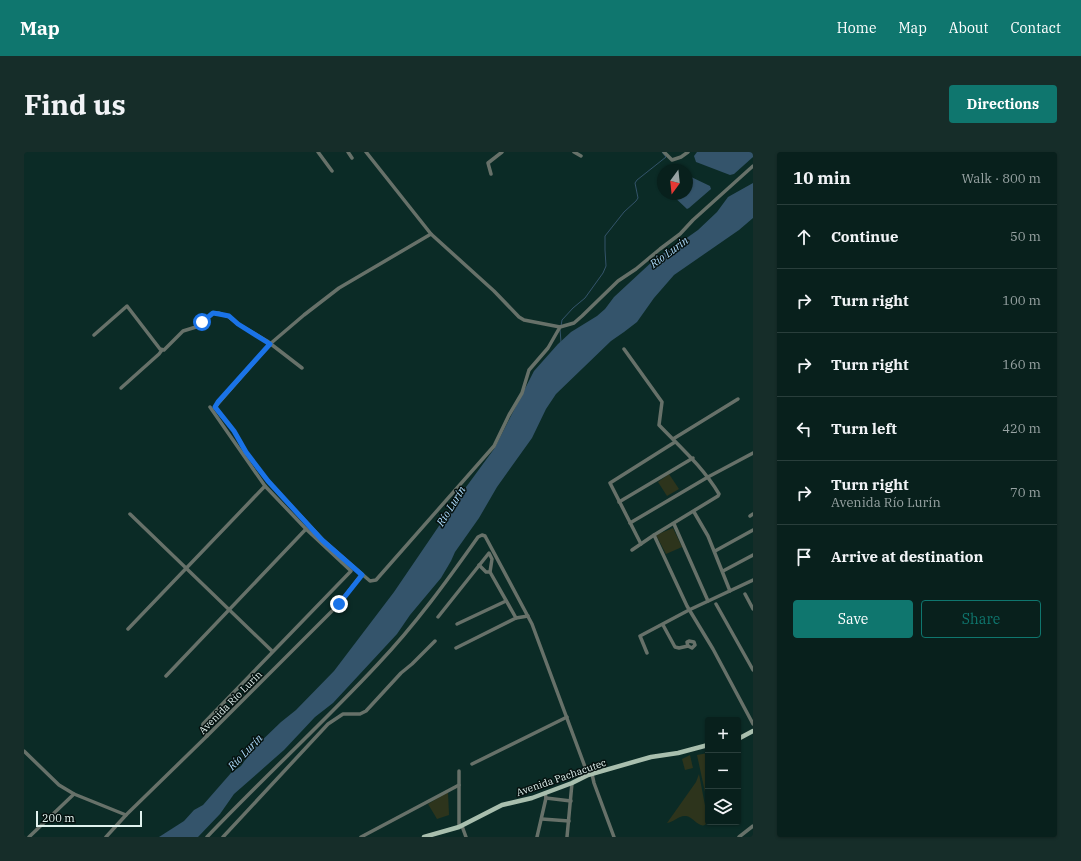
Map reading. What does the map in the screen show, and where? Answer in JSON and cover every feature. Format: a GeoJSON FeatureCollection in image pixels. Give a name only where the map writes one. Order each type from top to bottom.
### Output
{"type":"FeatureCollection","features":[{"type":"Feature","properties":{"kind":"main road"},"geometry":{"type":"LineString","coordinates":[[741,737],[753,731]]}},
{"type":"Feature","properties":{"kind":"main road","name":"Avenida Pachacutec"},"geometry":{"type":"LineString","coordinates":[[424,837],[460,827],[502,805],[546,796],[590,774],[651,757],[678,753],[705,746]]}},
{"type":"Feature","properties":{"kind":"street"},"geometry":{"type":"LineString","coordinates":[[318,152],[332,171]]}},
{"type":"Feature","properties":{"kind":"street"},"geometry":{"type":"LineString","coordinates":[[348,152],[352,158]]}},
{"type":"Feature","properties":{"kind":"street"},"geometry":{"type":"LineString","coordinates":[[366,152],[431,234],[494,291],[519,317],[524,320],[560,328],[574,323],[618,281],[636,269],[680,234],[693,220],[753,166]]}},
{"type":"Feature","properties":{"kind":"street"},"geometry":{"type":"LineString","coordinates":[[492,174],[488,163],[502,152]]}},
{"type":"Feature","properties":{"kind":"street"},"geometry":{"type":"LineString","coordinates":[[574,152],[581,156]]}},
{"type":"Feature","properties":{"kind":"street"},"geometry":{"type":"LineString","coordinates":[[664,152],[670,158],[676,160],[688,152]]}},
{"type":"Feature","properties":{"kind":"street"},"geometry":{"type":"LineString","coordinates":[[431,234],[339,288],[304,315],[270,344],[216,406],[216,409],[234,431],[246,452],[268,481],[322,540],[370,581],[376,580],[492,448],[522,393],[530,370],[548,348],[560,328]]}},
{"type":"Feature","properties":{"kind":"street"},"geometry":{"type":"LineString","coordinates":[[94,335],[127,306],[162,350]]}},
{"type":"Feature","properties":{"kind":"street"},"geometry":{"type":"LineString","coordinates":[[121,388],[183,331],[196,327],[214,313],[229,316],[238,324],[270,344],[302,368]]}},
{"type":"Feature","properties":{"kind":"street"},"geometry":{"type":"LineString","coordinates":[[624,349],[661,400],[662,404],[658,424],[692,458],[708,477],[719,494],[719,496],[632,550]]}},
{"type":"Feature","properties":{"kind":"street"},"geometry":{"type":"LineString","coordinates":[[641,544],[610,483],[738,398]]}},
{"type":"Feature","properties":{"kind":"street"},"geometry":{"type":"LineString","coordinates":[[207,736],[202,729],[203,724],[351,571],[306,529],[265,486],[210,407]]}},
{"type":"Feature","properties":{"kind":"street"},"geometry":{"type":"LineString","coordinates":[[630,523],[708,477],[753,453]]}},
{"type":"Feature","properties":{"kind":"street"},"geometry":{"type":"LineString","coordinates":[[620,502],[692,458]]}},
{"type":"Feature","properties":{"kind":"street"},"geometry":{"type":"LineString","coordinates":[[128,629],[265,486]]}},
{"type":"Feature","properties":{"kind":"street"},"geometry":{"type":"LineString","coordinates":[[694,512],[714,551],[730,591]]}},
{"type":"Feature","properties":{"kind":"street"},"geometry":{"type":"LineString","coordinates":[[130,514],[272,651]]}},
{"type":"Feature","properties":{"kind":"street"},"geometry":{"type":"LineString","coordinates":[[674,524],[708,601]]}},
{"type":"Feature","properties":{"kind":"street"},"geometry":{"type":"LineString","coordinates":[[166,676],[306,529]]}},
{"type":"Feature","properties":{"kind":"street"},"geometry":{"type":"LineString","coordinates":[[714,551],[753,530]]}},
{"type":"Feature","properties":{"kind":"street"},"geometry":{"type":"LineString","coordinates":[[207,837],[379,662],[446,582],[478,537],[482,535],[485,536],[528,616],[614,837]]}},
{"type":"Feature","properties":{"kind":"street"},"geometry":{"type":"LineString","coordinates":[[654,535],[689,610],[713,649],[753,724]]}},
{"type":"Feature","properties":{"kind":"street"},"geometry":{"type":"LineString","coordinates":[[438,617],[489,553],[492,559],[490,572],[516,618]]}},
{"type":"Feature","properties":{"kind":"street"},"geometry":{"type":"LineString","coordinates":[[723,571],[753,555]]}},
{"type":"Feature","properties":{"kind":"street"},"geometry":{"type":"LineString","coordinates":[[479,565],[486,572],[490,572]]}},
{"type":"Feature","properties":{"kind":"street","name":"Avenida Río Lurín"},"geometry":{"type":"LineString","coordinates":[[106,837],[126,815],[338,605],[362,575]]}},
{"type":"Feature","properties":{"kind":"street"},"geometry":{"type":"LineString","coordinates":[[647,653],[640,636],[689,610],[753,580]]}},
{"type":"Feature","properties":{"kind":"street"},"geometry":{"type":"LineString","coordinates":[[745,594],[753,608]]}},
{"type":"Feature","properties":{"kind":"street"},"geometry":{"type":"LineString","coordinates":[[457,624],[506,601]]}},
{"type":"Feature","properties":{"kind":"street"},"geometry":{"type":"LineString","coordinates":[[716,604],[753,670]]}},
{"type":"Feature","properties":{"kind":"street"},"geometry":{"type":"LineString","coordinates":[[456,648],[516,618],[528,616]]}},
{"type":"Feature","properties":{"kind":"street"},"geometry":{"type":"LineString","coordinates":[[663,624],[675,647],[679,648],[688,646]]}},
{"type":"Feature","properties":{"kind":"street"},"geometry":{"type":"LineString","coordinates":[[223,837],[328,724],[343,714],[360,714],[366,711],[401,673],[435,641]]}},
{"type":"Feature","properties":{"kind":"street"},"geometry":{"type":"LineString","coordinates":[[472,764],[567,717]]}},
{"type":"Feature","properties":{"kind":"street"},"geometry":{"type":"LineString","coordinates":[[24,751],[52,780],[59,785],[74,794],[126,815]]}},
{"type":"Feature","properties":{"kind":"street"},"geometry":{"type":"LineString","coordinates":[[459,771],[460,827],[466,837]]}},
{"type":"Feature","properties":{"kind":"street"},"geometry":{"type":"LineString","coordinates":[[568,837],[572,782]]}},
{"type":"Feature","properties":{"kind":"street"},"geometry":{"type":"LineString","coordinates":[[361,837],[459,785]]}},
{"type":"Feature","properties":{"kind":"street"},"geometry":{"type":"LineString","coordinates":[[29,837],[74,794]]}},
{"type":"Feature","properties":{"kind":"street"},"geometry":{"type":"LineString","coordinates":[[537,837],[546,796],[571,801]]}},
{"type":"Feature","properties":{"kind":"street"},"geometry":{"type":"LineString","coordinates":[[542,819],[569,821]]}},
{"type":"Feature","properties":{"kind":"street"},"geometry":{"type":"LineString","coordinates":[[739,837],[753,826]]}},
{"type":"Feature","properties":{"kind":"green space"},"geometry":{"type":"Polygon","coordinates":[[[669,474],[679,489],[667,496],[658,482],[669,474]]]}},
{"type":"Feature","properties":{"kind":"green space"},"geometry":{"type":"Polygon","coordinates":[[[673,528],[682,547],[666,554],[656,535],[673,528]]]}},
{"type":"Feature","properties":{"kind":"green space"},"geometry":{"type":"Polygon","coordinates":[[[705,754],[705,792],[697,755],[705,754]]]}},
{"type":"Feature","properties":{"kind":"green space"},"geometry":{"type":"Polygon","coordinates":[[[690,755],[693,768],[685,770],[682,759],[690,755]]]}},
{"type":"Feature","properties":{"kind":"green space"},"geometry":{"type":"Polygon","coordinates":[[[699,774],[705,805],[705,824],[701,825],[686,816],[667,823],[696,782],[699,774]]]}},
{"type":"Feature","properties":{"kind":"green space"},"geometry":{"type":"Polygon","coordinates":[[[448,792],[449,815],[437,819],[428,804],[448,792]]]}},
{"type":"Feature","properties":{"kind":"water"},"geometry":{"type":"Polygon","coordinates":[[[697,152],[753,152],[753,157],[734,174],[730,175],[696,162],[694,156],[697,152]]]}},
{"type":"Feature","properties":{"kind":"water"},"geometry":{"type":"Polygon","coordinates":[[[693,178],[710,186],[711,189],[687,209],[677,200],[693,200],[693,178]]]}},
{"type":"Feature","properties":{"kind":"water","name":"Río Lurín"},"geometry":{"type":"Polygon","coordinates":[[[753,183],[753,218],[739,230],[674,275],[654,298],[637,322],[611,341],[556,394],[546,409],[532,438],[497,487],[479,518],[455,552],[441,578],[410,615],[397,634],[333,703],[315,717],[284,750],[234,794],[220,814],[198,837],[159,837],[184,821],[194,810],[203,805],[231,773],[241,766],[252,750],[281,722],[296,710],[334,671],[394,592],[458,498],[494,449],[534,371],[558,344],[571,332],[597,316],[605,309],[614,297],[655,259],[698,230],[717,212],[728,197],[753,183]]]}},
{"type":"Feature","properties":{"kind":"waterway"},"geometry":{"type":"LineString","coordinates":[[561,326],[562,320],[585,298],[603,273],[606,266],[605,236],[624,212],[638,198],[635,183],[637,180],[666,157],[662,152]]}},
{"type":"Feature","properties":{"kind":"waterway"},"geometry":{"type":"LineString","coordinates":[[560,329],[561,342]]}},
{"type":"Feature","properties":{"kind":"route"},"geometry":{"type":"LineString","coordinates":[[202,322],[213,313],[229,316],[238,324],[250,330],[270,344],[215,407],[234,431],[246,452],[268,481],[322,540],[362,575],[339,604]]}}]}
